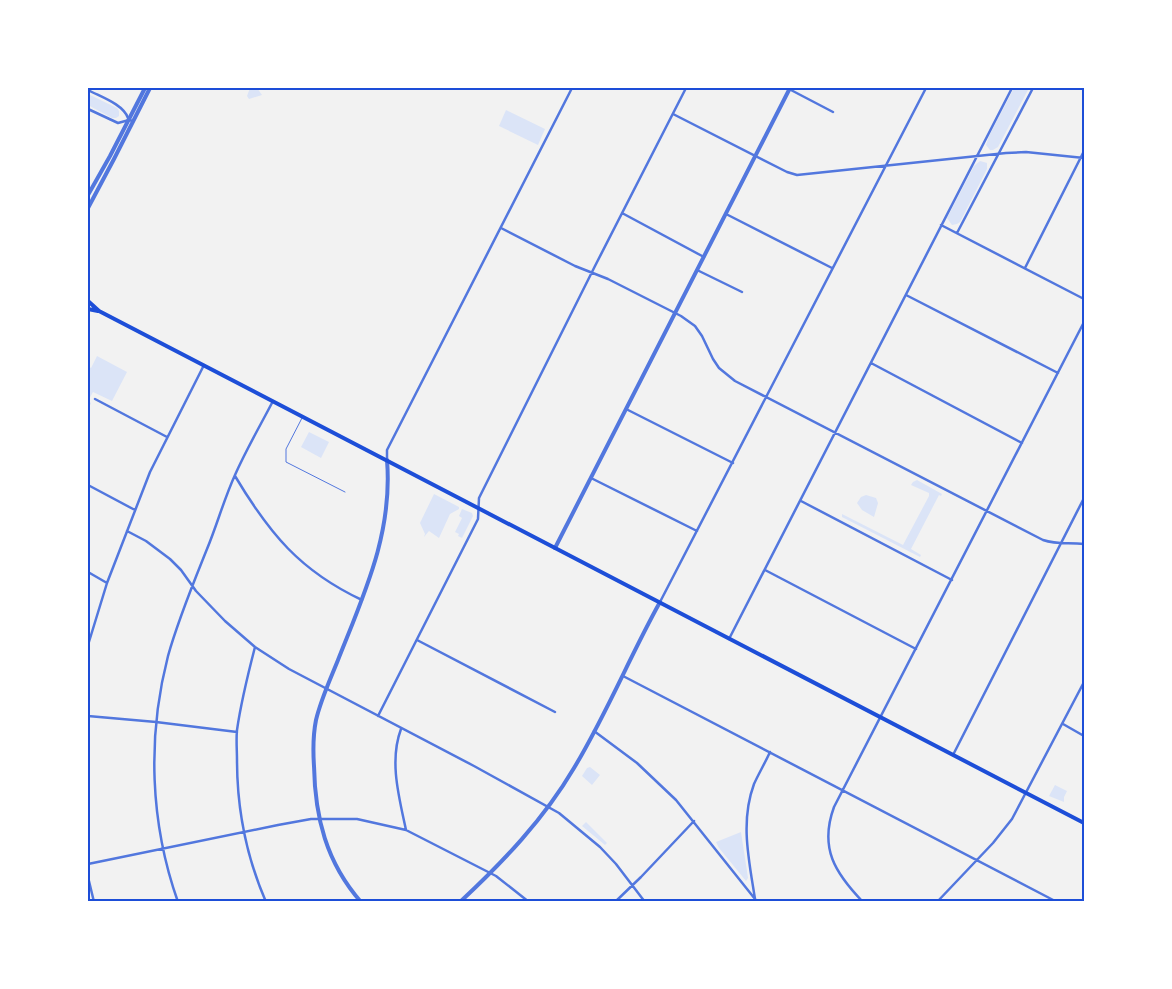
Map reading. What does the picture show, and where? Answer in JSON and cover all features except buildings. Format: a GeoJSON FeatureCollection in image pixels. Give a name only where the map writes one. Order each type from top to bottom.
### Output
{"type":"FeatureCollection","features":[{"type":"Feature","properties":{"kind":"main road"},"geometry":{"type":"LineString","coordinates":[[88,301],[99,311],[1084,823]]}},
{"type":"Feature","properties":{"kind":"main road"},"geometry":{"type":"LineString","coordinates":[[88,309],[99,311]]}},
{"type":"Feature","properties":{"kind":"street"},"geometry":{"type":"LineString","coordinates":[[88,208],[145,88]]}},
{"type":"Feature","properties":{"kind":"street"},"geometry":{"type":"LineString","coordinates":[[88,195],[150,88]]}},
{"type":"Feature","properties":{"kind":"street"},"geometry":{"type":"LineString","coordinates":[[361,902],[347,883],[327,847],[319,819],[314,786],[316,722],[326,689],[362,600],[380,548],[388,490],[387,452],[572,88]]}},
{"type":"Feature","properties":{"kind":"street"},"geometry":{"type":"LineString","coordinates":[[378,716],[478,519],[479,498],[686,88]]}},
{"type":"Feature","properties":{"kind":"street"},"geometry":{"type":"LineString","coordinates":[[555,548],[789,88],[834,112]]}},
{"type":"Feature","properties":{"kind":"street"},"geometry":{"type":"LineString","coordinates":[[460,902],[517,845],[574,769],[926,88]]}},
{"type":"Feature","properties":{"kind":"street"},"geometry":{"type":"LineString","coordinates":[[729,639],[1012,88]]}},
{"type":"Feature","properties":{"kind":"street"},"geometry":{"type":"LineString","coordinates":[[957,233],[1032,88]]}},
{"type":"Feature","properties":{"kind":"street"},"geometry":{"type":"LineString","coordinates":[[88,89],[120,107],[130,121]]}},
{"type":"Feature","properties":{"kind":"street"},"geometry":{"type":"LineString","coordinates":[[88,109],[118,123],[130,121]]}},
{"type":"Feature","properties":{"kind":"street"},"geometry":{"type":"LineString","coordinates":[[673,114],[787,172],[797,175],[1026,152],[1083,157]]}},
{"type":"Feature","properties":{"kind":"street"},"geometry":{"type":"LineString","coordinates":[[1025,268],[1083,157],[1084,151]]}},
{"type":"Feature","properties":{"kind":"street"},"geometry":{"type":"LineString","coordinates":[[622,213],[704,257]]}},
{"type":"Feature","properties":{"kind":"street"},"geometry":{"type":"LineString","coordinates":[[726,214],[832,268]]}},
{"type":"Feature","properties":{"kind":"street"},"geometry":{"type":"LineString","coordinates":[[941,225],[1084,299]]}},
{"type":"Feature","properties":{"kind":"street"},"geometry":{"type":"LineString","coordinates":[[501,228],[575,266],[675,312],[694,326],[702,336],[713,359],[722,372],[735,380],[1043,540],[1055,544],[1084,544]]}},
{"type":"Feature","properties":{"kind":"street"},"geometry":{"type":"LineString","coordinates":[[697,270],[742,292]]}},
{"type":"Feature","properties":{"kind":"street"},"geometry":{"type":"LineString","coordinates":[[906,295],[1058,373]]}},
{"type":"Feature","properties":{"kind":"street"},"geometry":{"type":"LineString","coordinates":[[862,902],[838,874],[834,864],[828,839],[831,816],[1084,322]]}},
{"type":"Feature","properties":{"kind":"street"},"geometry":{"type":"LineString","coordinates":[[871,363],[1022,442]]}},
{"type":"Feature","properties":{"kind":"street"},"geometry":{"type":"LineString","coordinates":[[88,645],[107,583],[150,472],[204,366]]}},
{"type":"Feature","properties":{"kind":"street"},"geometry":{"type":"LineString","coordinates":[[94,399],[167,437]]}},
{"type":"Feature","properties":{"kind":"street"},"geometry":{"type":"LineString","coordinates":[[178,902],[163,849],[154,790],[156,722],[161,688],[169,655],[235,475],[273,401]]}},
{"type":"Feature","properties":{"kind":"street"},"geometry":{"type":"LineString","coordinates":[[626,409],[733,463]]}},
{"type":"Feature","properties":{"kind":"street"},"geometry":{"type":"LineString","coordinates":[[235,475],[264,521],[289,550],[318,575],[362,600]]}},
{"type":"Feature","properties":{"kind":"street"},"geometry":{"type":"LineString","coordinates":[[591,478],[697,532]]}},
{"type":"Feature","properties":{"kind":"street"},"geometry":{"type":"LineString","coordinates":[[88,485],[135,510]]}},
{"type":"Feature","properties":{"kind":"street"},"geometry":{"type":"LineString","coordinates":[[953,755],[1084,498]]}},
{"type":"Feature","properties":{"kind":"street"},"geometry":{"type":"LineString","coordinates":[[801,501],[952,580]]}},
{"type":"Feature","properties":{"kind":"street"},"geometry":{"type":"LineString","coordinates":[[127,531],[146,541],[170,558],[196,591],[225,621],[255,647],[289,669],[548,806],[572,823],[600,847],[645,902]]}},
{"type":"Feature","properties":{"kind":"street"},"geometry":{"type":"LineString","coordinates":[[765,570],[916,649]]}},
{"type":"Feature","properties":{"kind":"street"},"geometry":{"type":"LineString","coordinates":[[88,572],[107,583]]}},
{"type":"Feature","properties":{"kind":"street"},"geometry":{"type":"LineString","coordinates":[[417,640],[556,712]]}},
{"type":"Feature","properties":{"kind":"street"},"geometry":{"type":"LineString","coordinates":[[255,647],[243,696],[237,732],[237,789],[243,832],[251,863],[266,902]]}},
{"type":"Feature","properties":{"kind":"street"},"geometry":{"type":"LineString","coordinates":[[623,676],[1057,902]]}},
{"type":"Feature","properties":{"kind":"street"},"geometry":{"type":"LineString","coordinates":[[937,902],[1003,832],[1027,793],[1084,682]]}},
{"type":"Feature","properties":{"kind":"street"},"geometry":{"type":"LineString","coordinates":[[88,716],[237,732]]}},
{"type":"Feature","properties":{"kind":"street"},"geometry":{"type":"LineString","coordinates":[[1063,724],[1084,736]]}},
{"type":"Feature","properties":{"kind":"street"},"geometry":{"type":"LineString","coordinates":[[402,729],[398,738],[396,762],[397,781],[406,830]]}},
{"type":"Feature","properties":{"kind":"street"},"geometry":{"type":"LineString","coordinates":[[594,731],[637,763],[676,800],[756,900]]}},
{"type":"Feature","properties":{"kind":"street"},"geometry":{"type":"LineString","coordinates":[[756,900],[747,847],[746,822],[754,784],[770,752]]}},
{"type":"Feature","properties":{"kind":"street"},"geometry":{"type":"LineString","coordinates":[[88,864],[278,824],[319,819],[356,819],[406,830],[490,873],[510,886],[529,902]]}},
{"type":"Feature","properties":{"kind":"street"},"geometry":{"type":"LineString","coordinates":[[615,902],[694,821]]}},
{"type":"Feature","properties":{"kind":"street"},"geometry":{"type":"LineString","coordinates":[[88,877],[94,902]]}},
{"type":"Feature","properties":{"kind":"lane"},"geometry":{"type":"LineString","coordinates":[[302,417],[286,449],[286,462],[345,492]]}},
{"type":"Feature","properties":{"kind":"shaded area"},"geometry":{"type":"Polygon","coordinates":[[[250,88],[257,88],[262,95],[249,99],[247,96],[250,88]]]}},
{"type":"Feature","properties":{"kind":"shaded area"},"geometry":{"type":"Polygon","coordinates":[[[1014,88],[1029,88],[998,147],[990,150],[986,145],[989,136],[1014,88]]]}},
{"type":"Feature","properties":{"kind":"shaded area"},"geometry":{"type":"Polygon","coordinates":[[[88,94],[117,108],[119,116],[112,118],[88,105],[88,94]]]}},
{"type":"Feature","properties":{"kind":"shaded area"},"geometry":{"type":"Polygon","coordinates":[[[506,110],[545,129],[538,145],[499,126],[506,110]]]}},
{"type":"Feature","properties":{"kind":"shaded area"},"geometry":{"type":"Polygon","coordinates":[[[980,161],[987,163],[987,169],[960,222],[952,225],[947,218],[974,166],[980,161]]]}},
{"type":"Feature","properties":{"kind":"shaded area"},"geometry":{"type":"Polygon","coordinates":[[[97,356],[127,372],[112,401],[93,392],[88,401],[88,366],[91,368],[97,356]]]}},
{"type":"Feature","properties":{"kind":"shaded area"},"geometry":{"type":"Polygon","coordinates":[[[309,432],[329,442],[321,458],[301,447],[309,432]]]}},
{"type":"Feature","properties":{"kind":"shaded area"},"geometry":{"type":"Polygon","coordinates":[[[917,480],[942,494],[941,496],[939,495],[911,549],[921,555],[920,557],[842,517],[842,514],[903,545],[929,496],[929,493],[911,485],[917,480]]]}},
{"type":"Feature","properties":{"kind":"shaded area"},"geometry":{"type":"Polygon","coordinates":[[[434,494],[459,507],[459,509],[450,514],[439,538],[429,531],[424,537],[425,534],[420,523],[434,494]]]}},
{"type":"Feature","properties":{"kind":"shaded area"},"geometry":{"type":"Polygon","coordinates":[[[866,495],[876,498],[878,503],[874,517],[862,510],[857,503],[861,497],[866,495]]]}},
{"type":"Feature","properties":{"kind":"shaded area"},"geometry":{"type":"Polygon","coordinates":[[[462,509],[472,513],[473,516],[462,538],[455,532],[462,518],[459,516],[462,509]]]}},
{"type":"Feature","properties":{"kind":"shaded area"},"geometry":{"type":"Polygon","coordinates":[[[590,767],[600,775],[592,785],[582,776],[587,768],[590,767]]]}},
{"type":"Feature","properties":{"kind":"shaded area"},"geometry":{"type":"Polygon","coordinates":[[[1055,785],[1067,791],[1064,802],[1049,796],[1055,785]]]}},
{"type":"Feature","properties":{"kind":"shaded area"},"geometry":{"type":"Polygon","coordinates":[[[586,822],[607,843],[605,845],[582,826],[586,822]]]}},
{"type":"Feature","properties":{"kind":"shaded area"},"geometry":{"type":"Polygon","coordinates":[[[741,832],[748,878],[746,881],[716,842],[741,832]]]}}]}
